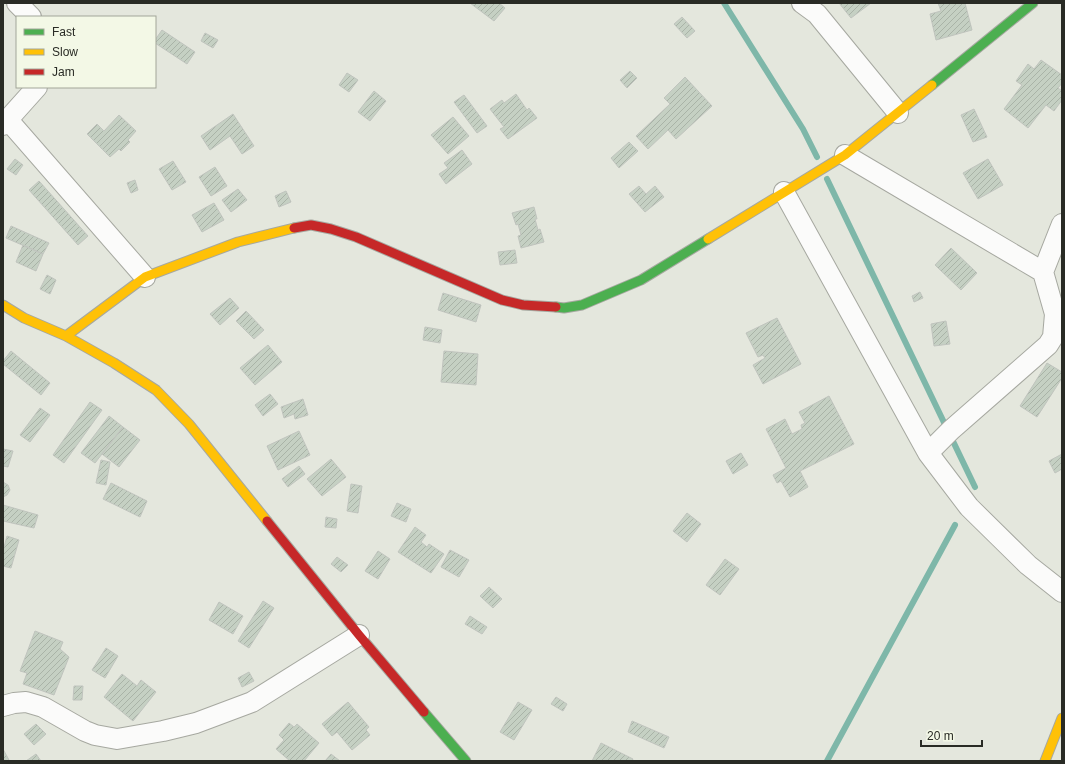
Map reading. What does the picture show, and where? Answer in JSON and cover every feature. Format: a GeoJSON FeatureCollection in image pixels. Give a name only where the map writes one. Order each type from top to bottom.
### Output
{"type":"FeatureCollection","features":[{"type":"Feature","properties":{"kind":"street"},"geometry":{"type":"LineString","coordinates":[[17,3],[30,16]]}},
{"type":"Feature","properties":{"kind":"street"},"geometry":{"type":"LineString","coordinates":[[802,3],[817,14],[898,113]]}},
{"type":"Feature","properties":{"kind":"street"},"geometry":{"type":"LineString","coordinates":[[66,336],[145,277],[238,242],[283,230],[311,225],[331,229],[356,237],[502,300],[523,306],[564,308],[582,305],[641,280],[845,155],[1034,3]]}},
{"type":"Feature","properties":{"kind":"street"},"geometry":{"type":"LineString","coordinates":[[36,88],[6,123],[145,277]]}},
{"type":"Feature","properties":{"kind":"street"},"geometry":{"type":"LineString","coordinates":[[845,155],[1043,272]]}},
{"type":"Feature","properties":{"kind":"street"},"geometry":{"type":"LineString","coordinates":[[784,192],[939,442],[969,507],[1028,565],[1062,592]]}},
{"type":"Feature","properties":{"kind":"street"},"geometry":{"type":"LineString","coordinates":[[939,442],[1048,345],[1053,337],[1055,314],[1043,272],[1062,224]]}},
{"type":"Feature","properties":{"kind":"street"},"geometry":{"type":"LineString","coordinates":[[3,305],[24,318],[66,336],[114,363],[156,390],[189,424],[359,635],[466,761]]}},
{"type":"Feature","properties":{"kind":"street"},"geometry":{"type":"LineString","coordinates":[[3,706],[14,702],[26,702],[43,707],[85,732],[117,739],[163,731],[196,723],[252,702],[359,635]]}},
{"type":"Feature","properties":{"kind":"street"},"geometry":{"type":"LineString","coordinates":[[1045,761],[1062,718]]}},
{"type":"Feature","properties":{"kind":"building"},"geometry":{"type":"Polygon","coordinates":[[[470,3],[499,3],[505,8],[494,21],[470,3]]]}},
{"type":"Feature","properties":{"kind":"building"},"geometry":{"type":"Polygon","coordinates":[[[839,3],[871,3],[851,18],[839,3]]]}},
{"type":"Feature","properties":{"kind":"building"},"geometry":{"type":"Polygon","coordinates":[[[938,3],[965,3],[972,30],[936,40],[930,14],[941,11],[938,3]]]}},
{"type":"Feature","properties":{"kind":"building"},"geometry":{"type":"Polygon","coordinates":[[[682,17],[695,31],[687,38],[674,24],[682,17]]]}},
{"type":"Feature","properties":{"kind":"building"},"geometry":{"type":"Polygon","coordinates":[[[162,30],[195,52],[187,64],[156,44],[156,39],[162,30]]]}},
{"type":"Feature","properties":{"kind":"building"},"geometry":{"type":"Polygon","coordinates":[[[205,33],[218,40],[213,48],[201,41],[205,33]]]}},
{"type":"Feature","properties":{"kind":"building"},"geometry":{"type":"Polygon","coordinates":[[[1041,60],[1062,75],[1062,83],[1058,88],[1062,91],[1062,100],[1054,111],[1046,105],[1028,128],[1004,109],[1022,85],[1016,81],[1028,64],[1034,69],[1041,60]]]}},
{"type":"Feature","properties":{"kind":"building"},"geometry":{"type":"Polygon","coordinates":[[[630,71],[637,78],[627,88],[620,80],[630,71]]]}},
{"type":"Feature","properties":{"kind":"building"},"geometry":{"type":"Polygon","coordinates":[[[347,73],[358,80],[349,92],[339,85],[347,73]]]}},
{"type":"Feature","properties":{"kind":"building"},"geometry":{"type":"Polygon","coordinates":[[[685,77],[712,106],[676,139],[668,130],[648,149],[636,136],[670,104],[664,98],[685,77]]]}},
{"type":"Feature","properties":{"kind":"building"},"geometry":{"type":"Polygon","coordinates":[[[374,91],[386,101],[370,121],[358,112],[374,91]]]}},
{"type":"Feature","properties":{"kind":"building"},"geometry":{"type":"Polygon","coordinates":[[[516,94],[527,110],[529,108],[537,118],[508,139],[500,129],[504,127],[490,109],[502,100],[504,103],[516,94]]]}},
{"type":"Feature","properties":{"kind":"building"},"geometry":{"type":"Polygon","coordinates":[[[464,95],[487,126],[477,133],[454,102],[464,95]]]}},
{"type":"Feature","properties":{"kind":"building"},"geometry":{"type":"Polygon","coordinates":[[[974,109],[987,137],[973,142],[961,115],[974,109]]]}},
{"type":"Feature","properties":{"kind":"building"},"geometry":{"type":"Polygon","coordinates":[[[233,114],[254,146],[242,154],[230,136],[210,150],[201,136],[233,114]]]}},
{"type":"Feature","properties":{"kind":"building"},"geometry":{"type":"Polygon","coordinates":[[[119,115],[136,131],[128,140],[130,142],[121,151],[119,149],[110,157],[87,134],[97,124],[104,131],[119,115]]]}},
{"type":"Feature","properties":{"kind":"building"},"geometry":{"type":"Polygon","coordinates":[[[453,117],[469,136],[448,154],[431,135],[453,117]]]}},
{"type":"Feature","properties":{"kind":"building"},"geometry":{"type":"Polygon","coordinates":[[[629,142],[638,151],[619,168],[611,158],[629,142]]]}},
{"type":"Feature","properties":{"kind":"building"},"geometry":{"type":"Polygon","coordinates":[[[462,150],[472,164],[446,184],[439,174],[448,168],[444,163],[462,150]]]}},
{"type":"Feature","properties":{"kind":"building"},"geometry":{"type":"Polygon","coordinates":[[[15,159],[23,165],[16,175],[7,169],[15,159]]]}},
{"type":"Feature","properties":{"kind":"building"},"geometry":{"type":"Polygon","coordinates":[[[988,159],[1003,185],[978,199],[963,173],[988,159]]]}},
{"type":"Feature","properties":{"kind":"building"},"geometry":{"type":"Polygon","coordinates":[[[173,161],[186,182],[172,190],[159,169],[173,161]]]}},
{"type":"Feature","properties":{"kind":"building"},"geometry":{"type":"Polygon","coordinates":[[[215,167],[227,186],[211,196],[199,177],[215,167]]]}},
{"type":"Feature","properties":{"kind":"building"},"geometry":{"type":"Polygon","coordinates":[[[135,180],[138,190],[131,193],[127,183],[135,180]]]}},
{"type":"Feature","properties":{"kind":"building"},"geometry":{"type":"Polygon","coordinates":[[[39,181],[88,236],[78,245],[29,190],[39,181]]]}},
{"type":"Feature","properties":{"kind":"building"},"geometry":{"type":"Polygon","coordinates":[[[639,186],[646,194],[655,186],[664,197],[645,212],[629,194],[639,186]]]}},
{"type":"Feature","properties":{"kind":"building"},"geometry":{"type":"Polygon","coordinates":[[[238,189],[247,200],[231,212],[222,200],[238,189]]]}},
{"type":"Feature","properties":{"kind":"building"},"geometry":{"type":"Polygon","coordinates":[[[286,191],[291,202],[279,207],[275,196],[286,191]]]}},
{"type":"Feature","properties":{"kind":"building"},"geometry":{"type":"Polygon","coordinates":[[[214,203],[224,220],[202,232],[192,215],[214,203]]]}},
{"type":"Feature","properties":{"kind":"building"},"geometry":{"type":"Polygon","coordinates":[[[534,207],[538,230],[540,229],[544,242],[521,248],[518,236],[521,235],[518,224],[516,225],[512,213],[534,207]]]}},
{"type":"Feature","properties":{"kind":"building"},"geometry":{"type":"Polygon","coordinates":[[[11,226],[49,243],[43,254],[6,238],[11,226]]]}},
{"type":"Feature","properties":{"kind":"building"},"geometry":{"type":"Polygon","coordinates":[[[23,245],[43,254],[36,271],[16,262],[23,245]]]}},
{"type":"Feature","properties":{"kind":"building"},"geometry":{"type":"Polygon","coordinates":[[[951,248],[977,273],[961,290],[935,265],[951,248]]]}},
{"type":"Feature","properties":{"kind":"building"},"geometry":{"type":"Polygon","coordinates":[[[515,250],[517,263],[500,265],[498,252],[515,250]]]}},
{"type":"Feature","properties":{"kind":"building"},"geometry":{"type":"Polygon","coordinates":[[[47,275],[56,280],[50,294],[40,289],[47,275]]]}},
{"type":"Feature","properties":{"kind":"building"},"geometry":{"type":"Polygon","coordinates":[[[920,292],[923,298],[914,302],[912,296],[920,292]]]}},
{"type":"Feature","properties":{"kind":"building"},"geometry":{"type":"Polygon","coordinates":[[[443,293],[481,305],[476,322],[438,310],[443,293]]]}},
{"type":"Feature","properties":{"kind":"building"},"geometry":{"type":"Polygon","coordinates":[[[230,298],[239,308],[220,325],[210,314],[230,298]]]}},
{"type":"Feature","properties":{"kind":"building"},"geometry":{"type":"Polygon","coordinates":[[[246,311],[264,330],[254,339],[236,321],[246,311]]]}},
{"type":"Feature","properties":{"kind":"building"},"geometry":{"type":"Polygon","coordinates":[[[777,318],[801,364],[763,384],[753,365],[765,358],[763,355],[758,357],[746,333],[777,318]]]}},
{"type":"Feature","properties":{"kind":"building"},"geometry":{"type":"Polygon","coordinates":[[[946,321],[950,344],[934,346],[931,324],[946,321]]]}},
{"type":"Feature","properties":{"kind":"building"},"geometry":{"type":"Polygon","coordinates":[[[425,327],[442,330],[440,343],[423,340],[425,327]]]}},
{"type":"Feature","properties":{"kind":"building"},"geometry":{"type":"Polygon","coordinates":[[[268,345],[282,362],[255,385],[240,368],[268,345]]]}},
{"type":"Feature","properties":{"kind":"building"},"geometry":{"type":"Polygon","coordinates":[[[11,351],[50,383],[41,395],[3,364],[3,361],[11,351]]]}},
{"type":"Feature","properties":{"kind":"building"},"geometry":{"type":"Polygon","coordinates":[[[444,351],[478,354],[476,385],[441,382],[444,351]]]}},
{"type":"Feature","properties":{"kind":"building"},"geometry":{"type":"Polygon","coordinates":[[[1047,363],[1062,372],[1062,378],[1037,417],[1020,406],[1047,363]]]}},
{"type":"Feature","properties":{"kind":"building"},"geometry":{"type":"Polygon","coordinates":[[[270,394],[278,404],[263,416],[255,405],[270,394]]]}},
{"type":"Feature","properties":{"kind":"building"},"geometry":{"type":"Polygon","coordinates":[[[829,396],[854,444],[800,471],[808,487],[790,497],[781,481],[777,483],[773,475],[786,468],[766,429],[785,419],[792,434],[802,429],[801,425],[805,423],[799,412],[829,396]]]}},
{"type":"Feature","properties":{"kind":"building"},"geometry":{"type":"Polygon","coordinates":[[[303,399],[308,415],[295,419],[294,414],[284,418],[281,407],[303,399]]]}},
{"type":"Feature","properties":{"kind":"building"},"geometry":{"type":"Polygon","coordinates":[[[90,402],[102,410],[64,463],[53,455],[90,402]]]}},
{"type":"Feature","properties":{"kind":"building"},"geometry":{"type":"Polygon","coordinates":[[[40,408],[50,415],[30,442],[20,435],[40,408]]]}},
{"type":"Feature","properties":{"kind":"building"},"geometry":{"type":"Polygon","coordinates":[[[109,416],[123,427],[95,463],[81,453],[109,416]]]}},
{"type":"Feature","properties":{"kind":"building"},"geometry":{"type":"Polygon","coordinates":[[[123,427],[140,440],[119,467],[102,454],[123,427]]]}},
{"type":"Feature","properties":{"kind":"building"},"geometry":{"type":"Polygon","coordinates":[[[299,431],[310,455],[278,470],[267,446],[299,431]]]}},
{"type":"Feature","properties":{"kind":"building"},"geometry":{"type":"Polygon","coordinates":[[[3,449],[13,451],[8,467],[3,466],[3,449]]]}},
{"type":"Feature","properties":{"kind":"building"},"geometry":{"type":"Polygon","coordinates":[[[741,453],[748,465],[733,474],[726,461],[741,453]]]}},
{"type":"Feature","properties":{"kind":"building"},"geometry":{"type":"Polygon","coordinates":[[[1062,454],[1062,469],[1055,473],[1049,461],[1062,454]]]}},
{"type":"Feature","properties":{"kind":"building"},"geometry":{"type":"Polygon","coordinates":[[[331,459],[346,477],[322,496],[307,479],[331,459]]]}},
{"type":"Feature","properties":{"kind":"building"},"geometry":{"type":"Polygon","coordinates":[[[101,460],[110,462],[106,485],[96,483],[101,460]]]}},
{"type":"Feature","properties":{"kind":"building"},"geometry":{"type":"Polygon","coordinates":[[[299,466],[305,474],[288,487],[282,479],[299,466]]]}},
{"type":"Feature","properties":{"kind":"building"},"geometry":{"type":"Polygon","coordinates":[[[3,482],[8,485],[10,490],[7,495],[3,497],[3,482]]]}},
{"type":"Feature","properties":{"kind":"building"},"geometry":{"type":"Polygon","coordinates":[[[111,483],[147,501],[140,517],[103,499],[111,483]]]}},
{"type":"Feature","properties":{"kind":"building"},"geometry":{"type":"Polygon","coordinates":[[[351,484],[362,486],[358,513],[347,511],[351,484]]]}},
{"type":"Feature","properties":{"kind":"building"},"geometry":{"type":"Polygon","coordinates":[[[397,503],[411,509],[406,522],[391,516],[397,503]]]}},
{"type":"Feature","properties":{"kind":"building"},"geometry":{"type":"Polygon","coordinates":[[[3,505],[38,515],[34,528],[3,521],[3,505]]]}},
{"type":"Feature","properties":{"kind":"building"},"geometry":{"type":"Polygon","coordinates":[[[687,513],[701,524],[687,542],[673,531],[687,513]]]}},
{"type":"Feature","properties":{"kind":"building"},"geometry":{"type":"Polygon","coordinates":[[[326,517],[337,519],[336,528],[325,527],[326,517]]]}},
{"type":"Feature","properties":{"kind":"building"},"geometry":{"type":"Polygon","coordinates":[[[415,527],[426,535],[421,542],[427,547],[429,544],[444,554],[431,573],[398,552],[415,527]]]}},
{"type":"Feature","properties":{"kind":"building"},"geometry":{"type":"Polygon","coordinates":[[[7,536],[19,540],[11,568],[3,566],[3,551],[7,536]]]}},
{"type":"Feature","properties":{"kind":"building"},"geometry":{"type":"Polygon","coordinates":[[[450,550],[469,560],[459,577],[441,567],[450,550]]]}},
{"type":"Feature","properties":{"kind":"building"},"geometry":{"type":"Polygon","coordinates":[[[378,551],[390,559],[378,579],[365,571],[378,551]]]}},
{"type":"Feature","properties":{"kind":"building"},"geometry":{"type":"Polygon","coordinates":[[[337,557],[348,565],[341,572],[331,564],[337,557]]]}},
{"type":"Feature","properties":{"kind":"building"},"geometry":{"type":"Polygon","coordinates":[[[725,559],[739,569],[720,595],[706,585],[725,559]]]}},
{"type":"Feature","properties":{"kind":"building"},"geometry":{"type":"Polygon","coordinates":[[[489,587],[502,599],[493,608],[480,596],[489,587]]]}},
{"type":"Feature","properties":{"kind":"building"},"geometry":{"type":"Polygon","coordinates":[[[263,601],[274,608],[249,648],[238,641],[263,601]]]}},
{"type":"Feature","properties":{"kind":"building"},"geometry":{"type":"Polygon","coordinates":[[[219,602],[243,616],[233,634],[209,620],[219,602]]]}},
{"type":"Feature","properties":{"kind":"building"},"geometry":{"type":"Polygon","coordinates":[[[470,616],[487,627],[482,634],[465,624],[470,616]]]}},
{"type":"Feature","properties":{"kind":"building"},"geometry":{"type":"Polygon","coordinates":[[[35,631],[63,642],[60,649],[69,657],[54,695],[23,684],[27,673],[20,671],[35,631]]]}},
{"type":"Feature","properties":{"kind":"building"},"geometry":{"type":"Polygon","coordinates":[[[106,648],[118,656],[105,678],[92,670],[106,648]]]}},
{"type":"Feature","properties":{"kind":"building"},"geometry":{"type":"Polygon","coordinates":[[[249,672],[254,681],[242,687],[238,678],[249,672]]]}},
{"type":"Feature","properties":{"kind":"building"},"geometry":{"type":"Polygon","coordinates":[[[122,674],[137,686],[141,680],[156,692],[133,721],[104,697],[122,674]]]}},
{"type":"Feature","properties":{"kind":"building"},"geometry":{"type":"Polygon","coordinates":[[[74,686],[83,686],[82,700],[73,700],[74,686]]]}},
{"type":"Feature","properties":{"kind":"building"},"geometry":{"type":"Polygon","coordinates":[[[556,697],[567,704],[563,711],[551,704],[556,697]]]}},
{"type":"Feature","properties":{"kind":"building"},"geometry":{"type":"Polygon","coordinates":[[[348,702],[369,727],[366,730],[370,735],[352,750],[337,732],[332,736],[322,724],[348,702]]]}},
{"type":"Feature","properties":{"kind":"building"},"geometry":{"type":"Polygon","coordinates":[[[518,702],[532,710],[514,740],[500,732],[518,702]]]}},
{"type":"Feature","properties":{"kind":"building"},"geometry":{"type":"Polygon","coordinates":[[[632,721],[669,737],[664,748],[628,732],[632,721]]]}},
{"type":"Feature","properties":{"kind":"building"},"geometry":{"type":"Polygon","coordinates":[[[289,723],[294,727],[297,724],[319,743],[304,761],[290,761],[276,749],[284,740],[279,735],[289,723]]]}},
{"type":"Feature","properties":{"kind":"building"},"geometry":{"type":"Polygon","coordinates":[[[36,724],[46,734],[34,745],[24,734],[36,724]]]}},
{"type":"Feature","properties":{"kind":"building"},"geometry":{"type":"Polygon","coordinates":[[[601,743],[633,759],[632,761],[592,761],[601,743]]]}},
{"type":"Feature","properties":{"kind":"building"},"geometry":{"type":"Polygon","coordinates":[[[3,749],[9,760],[7,761],[3,761],[3,749]]]}},
{"type":"Feature","properties":{"kind":"building"},"geometry":{"type":"Polygon","coordinates":[[[36,754],[41,761],[26,761],[36,754]]]}},
{"type":"Feature","properties":{"kind":"building"},"geometry":{"type":"Polygon","coordinates":[[[331,754],[340,761],[325,761],[331,754]]]}},
{"type":"Feature","properties":{"kind":"waterway"},"geometry":{"type":"LineString","coordinates":[[724,3],[803,129],[817,157]]}},
{"type":"Feature","properties":{"kind":"waterway"},"geometry":{"type":"LineString","coordinates":[[827,179],[975,487]]}},
{"type":"Feature","properties":{"kind":"waterway"},"geometry":{"type":"LineString","coordinates":[[827,761],[955,525]]}},
{"type":"Feature","properties":{"kind":"traffic: fast"},"geometry":{"type":"LineString","coordinates":[[932,85],[1033,3]]}},
{"type":"Feature","properties":{"kind":"traffic: fast"},"geometry":{"type":"LineString","coordinates":[[556,307],[564,308],[582,305],[641,280],[708,239]]}},
{"type":"Feature","properties":{"kind":"traffic: fast"},"geometry":{"type":"LineString","coordinates":[[424,712],[466,761]]}},
{"type":"Feature","properties":{"kind":"traffic: slow"},"geometry":{"type":"LineString","coordinates":[[708,239],[845,155],[932,85]]}},
{"type":"Feature","properties":{"kind":"traffic: slow"},"geometry":{"type":"LineString","coordinates":[[66,336],[145,277],[238,242],[294,228]]}},
{"type":"Feature","properties":{"kind":"traffic: slow"},"geometry":{"type":"LineString","coordinates":[[3,305],[24,318],[66,336],[114,363],[156,390],[189,424],[267,521]]}},
{"type":"Feature","properties":{"kind":"traffic: slow"},"geometry":{"type":"LineString","coordinates":[[1045,761],[1062,718]]}},
{"type":"Feature","properties":{"kind":"traffic: jam"},"geometry":{"type":"LineString","coordinates":[[294,228],[311,225],[331,229],[356,237],[502,300],[523,305],[556,307]]}},
{"type":"Feature","properties":{"kind":"traffic: jam"},"geometry":{"type":"LineString","coordinates":[[267,521],[359,635],[424,712]]}}]}
